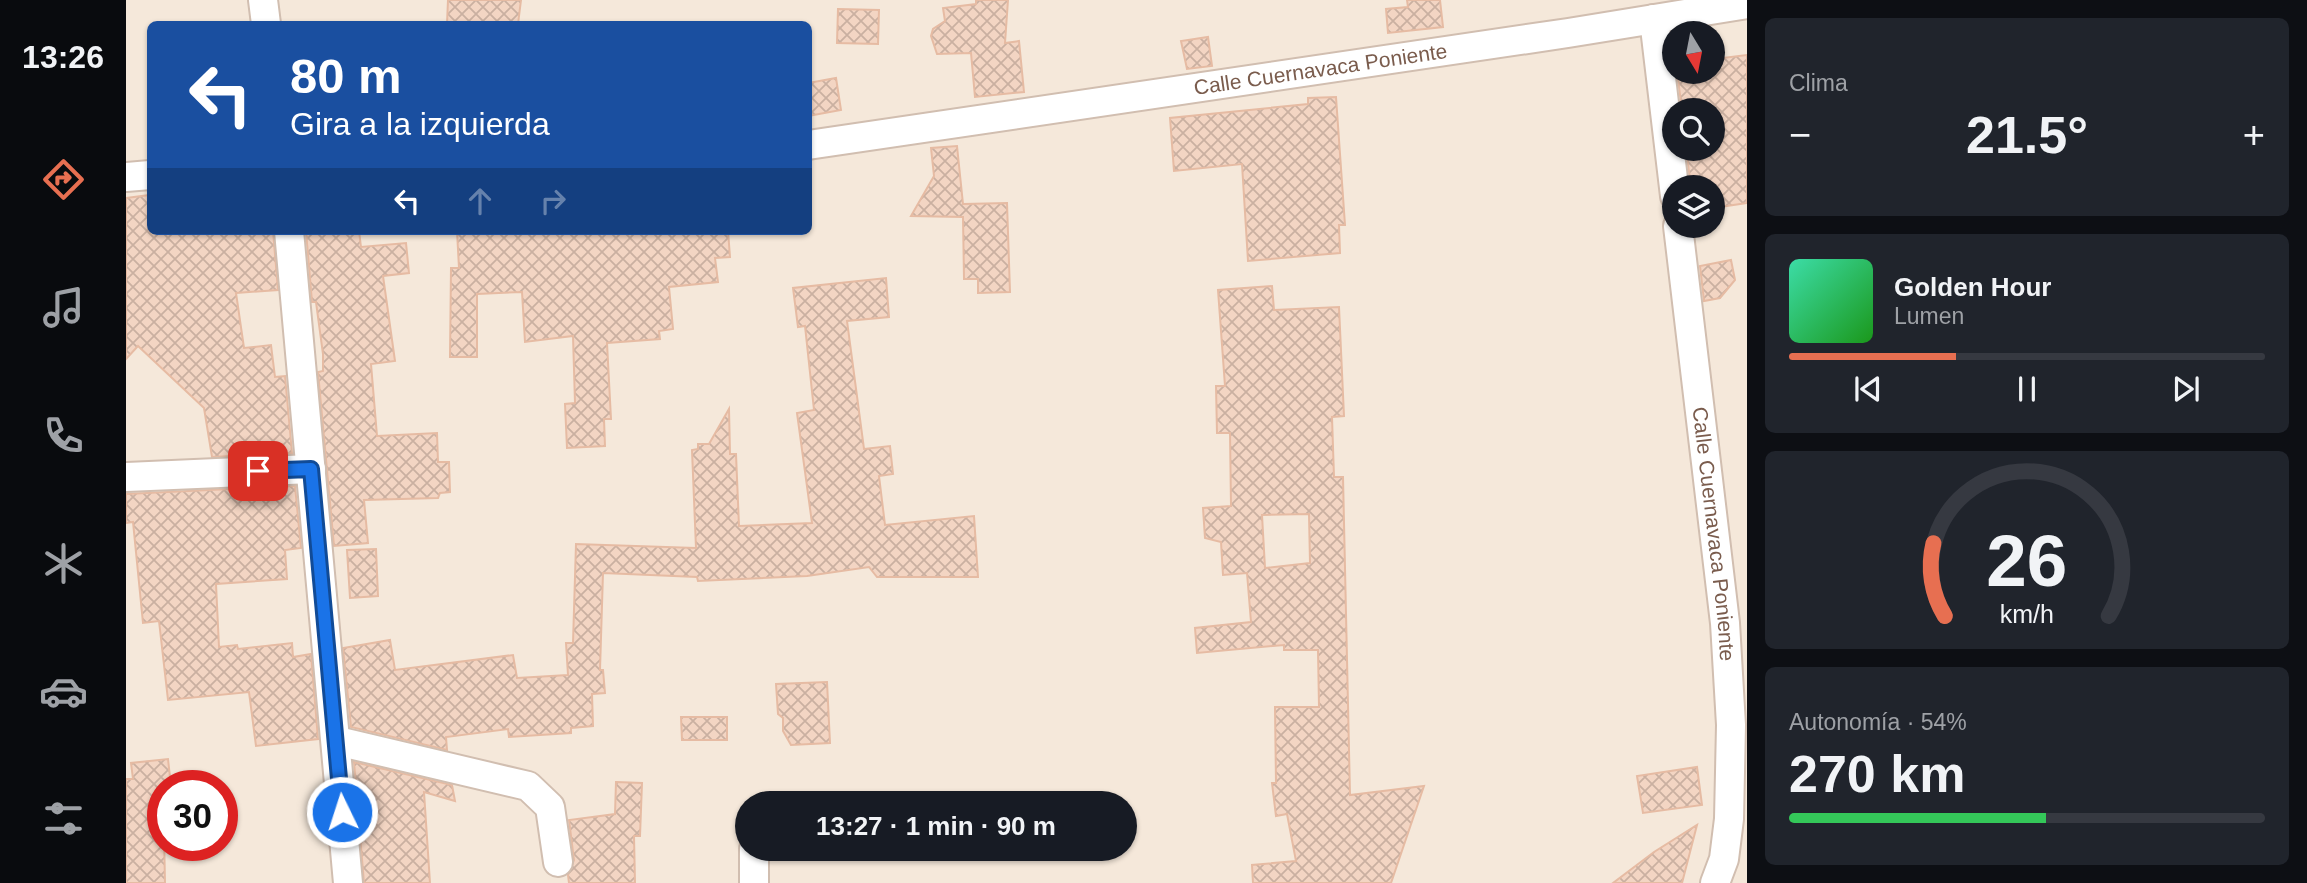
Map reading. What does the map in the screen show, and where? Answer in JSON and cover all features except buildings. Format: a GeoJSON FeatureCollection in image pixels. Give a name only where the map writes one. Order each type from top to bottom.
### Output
{"type":"FeatureCollection","features":[{"type":"Feature","properties":{"kind":"street"},"geometry":{"type":"LineString","coordinates":[[262,0],[266,21]]}},
{"type":"Feature","properties":{"kind":"street","name":"Calle Cuernavaca Poniente"},"geometry":{"type":"LineString","coordinates":[[812,144],[1747,4]]}},
{"type":"Feature","properties":{"kind":"street"},"geometry":{"type":"LineString","coordinates":[[1654,19],[1673,175]]}},
{"type":"Feature","properties":{"kind":"street"},"geometry":{"type":"LineString","coordinates":[[126,177],[147,175]]}},
{"type":"Feature","properties":{"kind":"street"},"geometry":{"type":"LineString","coordinates":[[289,235],[348,883]]}},
{"type":"Feature","properties":{"kind":"street","name":"Calle Cuernavaca Poniente"},"geometry":{"type":"LineString","coordinates":[[1680,238],[1736,622],[1729,819],[1724,859],[1716,883]]}},
{"type":"Feature","properties":{"kind":"street"},"geometry":{"type":"LineString","coordinates":[[126,477],[311,469]]}},
{"type":"Feature","properties":{"kind":"street"},"geometry":{"type":"LineString","coordinates":[[337,741],[528,786],[550,807],[558,862]]}},
{"type":"Feature","properties":{"kind":"street"},"geometry":{"type":"LineString","coordinates":[[754,861],[754,883]]}},
{"type":"Feature","properties":{"kind":"shaded area"},"geometry":{"type":"Polygon","coordinates":[[[126,0],[1747,0],[1747,883],[126,883],[126,0]]]}},
{"type":"Feature","properties":{"kind":"route"},"geometry":{"type":"LineString","coordinates":[[258,471],[311,469],[342,812]]}}]}
